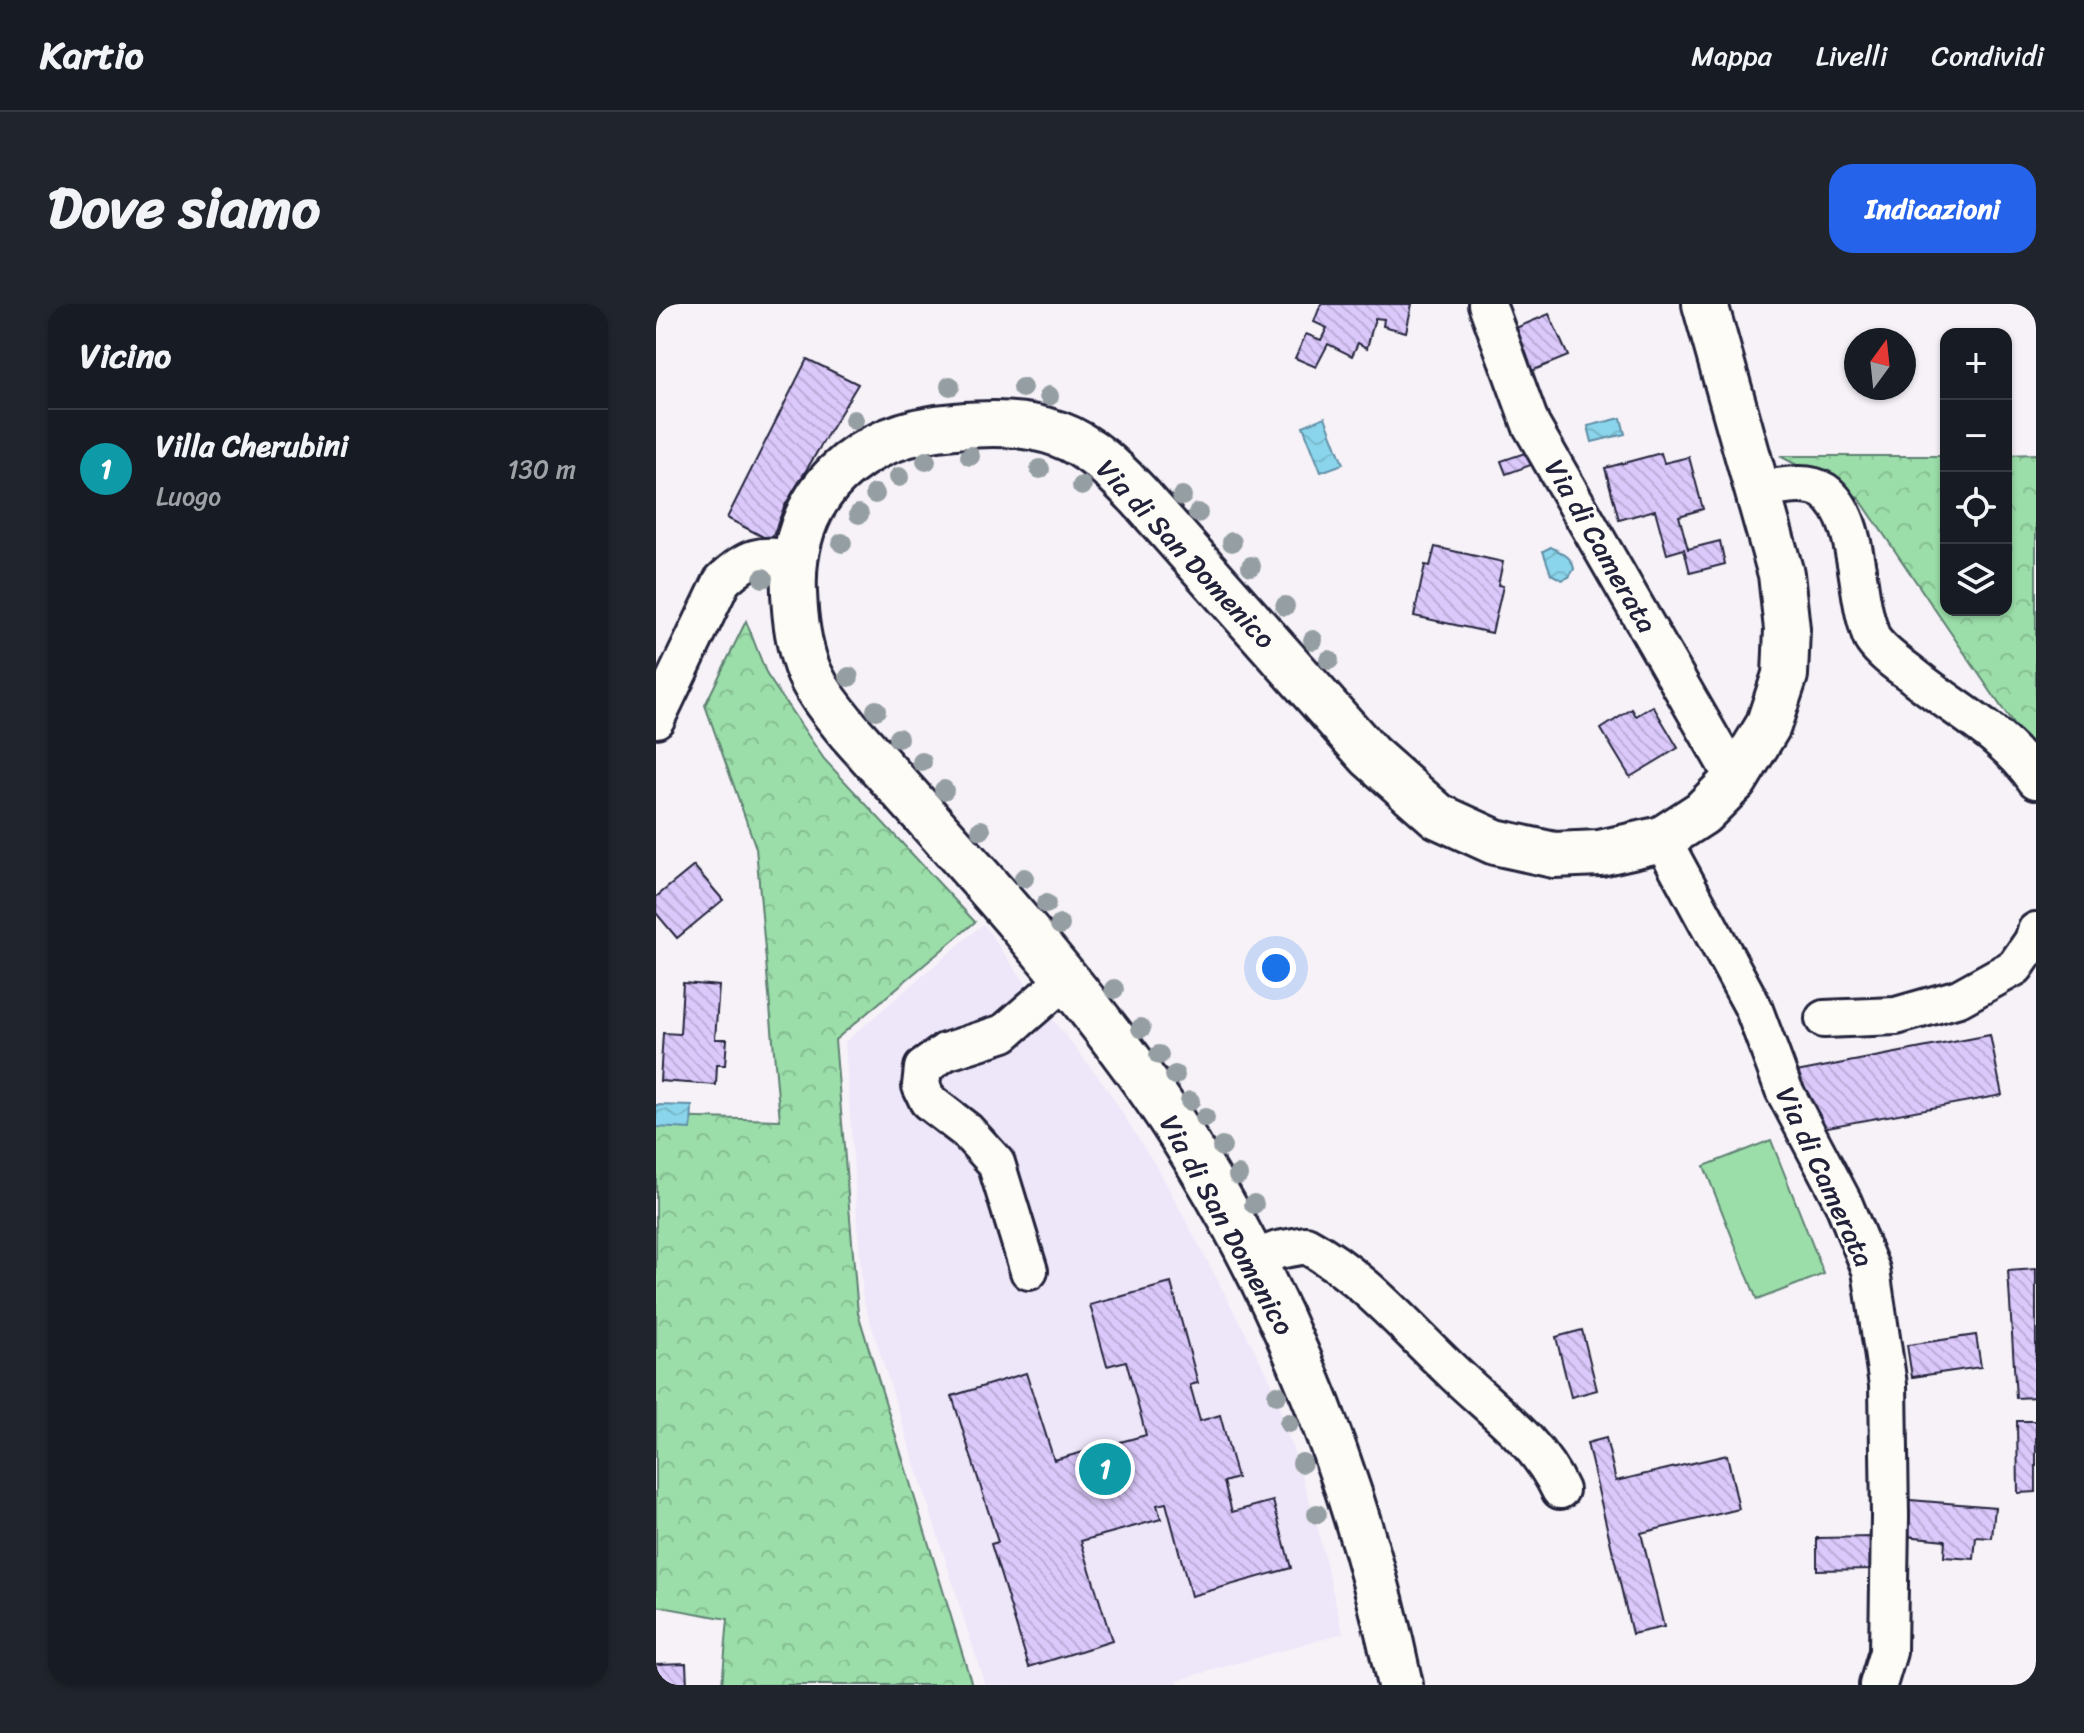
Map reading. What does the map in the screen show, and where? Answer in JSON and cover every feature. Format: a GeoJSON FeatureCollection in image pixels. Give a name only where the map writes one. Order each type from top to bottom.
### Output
{"type":"FeatureCollection","features":[{"type":"Feature","properties":{"kind":"main road","name":"Via di San Domenico"},"geometry":{"type":"LineString","coordinates":[[1400,1685],[1372,1563],[1331,1438],[1291,1339],[1251,1260],[1201,1166],[1137,1070],[1066,979],[849,731],[816,685],[807,667],[796,624],[793,582],[798,540],[805,518],[821,491],[854,459],[906,433],[938,427],[1014,424],[1058,434],[1101,458],[1139,496],[1370,756],[1438,816],[1495,842],[1554,855],[1600,853],[1662,839],[1702,813],[1735,780],[1768,726],[1785,675],[1787,629],[1781,574],[1705,304]]}},
{"type":"Feature","properties":{"kind":"street","name":"Via di Camerata"},"geometry":{"type":"LineString","coordinates":[[1487,304],[1531,425],[1735,780]]}},
{"type":"Feature","properties":{"kind":"street"},"geometry":{"type":"LineString","coordinates":[[1757,490],[1807,485],[1824,491],[1840,510],[1850,536],[1863,609],[1872,639],[1921,683],[1993,732],[2036,780]]}},
{"type":"Feature","properties":{"kind":"street"},"geometry":{"type":"LineString","coordinates":[[656,719],[722,581],[739,565],[756,557],[795,560]]}},
{"type":"Feature","properties":{"kind":"street","name":"Via di Camerata"},"geometry":{"type":"LineString","coordinates":[[1662,839],[1753,1007],[1784,1090],[1843,1202],[1871,1270],[1888,1385],[1888,1652],[1878,1685]]}},
{"type":"Feature","properties":{"kind":"street"},"geometry":{"type":"LineString","coordinates":[[1824,1019],[1896,1016],[1959,998],[2015,967],[2033,941],[2036,931]]}},
{"type":"Feature","properties":{"kind":"street"},"geometry":{"type":"LineString","coordinates":[[1029,1271],[996,1163],[967,1131],[928,1101],[921,1086],[923,1068],[945,1052],[1004,1033],[1066,979]]}},
{"type":"Feature","properties":{"kind":"street"},"geometry":{"type":"LineString","coordinates":[[1251,1260],[1278,1250],[1306,1245],[1349,1272],[1525,1438],[1552,1472],[1560,1490]]}},
{"type":"Feature","properties":{"kind":"shaded area"},"geometry":{"type":"Polygon","coordinates":[[[983,924],[1104,1084],[1162,1176],[1270,1379],[1314,1514],[1343,1633],[1178,1680],[1179,1685],[985,1685],[863,1299],[845,1042],[983,924]]]}},
{"type":"Feature","properties":{"kind":"green space"},"geometry":{"type":"Polygon","coordinates":[[[2036,454],[2036,758],[1859,498],[1780,456],[1940,456],[1940,616],[2012,616],[2012,455],[2036,454]]]}},
{"type":"Feature","properties":{"kind":"green space"},"geometry":{"type":"Polygon","coordinates":[[[746,621],[767,675],[824,759],[975,922],[835,1040],[858,1313],[972,1685],[722,1685],[728,1619],[656,1606],[656,1117],[780,1120],[756,848],[705,705],[746,621]]]}},
{"type":"Feature","properties":{"kind":"green space"},"geometry":{"type":"Polygon","coordinates":[[[1771,1140],[1824,1274],[1757,1300],[1704,1166],[1771,1140]]]}},
{"type":"Feature","properties":{"kind":"water"},"geometry":{"type":"Polygon","coordinates":[[[1325,417],[1343,464],[1321,472],[1303,426],[1325,417]]]}},
{"type":"Feature","properties":{"kind":"water"},"geometry":{"type":"Polygon","coordinates":[[[1621,418],[1625,434],[1592,442],[1588,426],[1621,418]]]}},
{"type":"Feature","properties":{"kind":"water"},"geometry":{"type":"Polygon","coordinates":[[[1551,547],[1571,561],[1574,569],[1569,577],[1562,580],[1551,574],[1543,551],[1551,547]]]}},
{"type":"Feature","properties":{"kind":"water"},"geometry":{"type":"Polygon","coordinates":[[[656,1105],[692,1106],[691,1129],[656,1127],[656,1105]]]}},
{"type":"Feature","properties":{"kind":"building"},"geometry":{"type":"Polygon","coordinates":[[[1321,304],[1412,304],[1406,332],[1383,326],[1384,319],[1375,318],[1367,348],[1358,343],[1352,356],[1328,344],[1316,367],[1295,358],[1306,334],[1321,340],[1327,328],[1314,322],[1321,304]]]}},
{"type":"Feature","properties":{"kind":"building"},"geometry":{"type":"Polygon","coordinates":[[[1549,314],[1568,356],[1522,375],[1504,333],[1549,314]]]}},
{"type":"Feature","properties":{"kind":"building"},"geometry":{"type":"Polygon","coordinates":[[[807,359],[858,384],[784,507],[771,541],[727,518],[807,359]]]}},
{"type":"Feature","properties":{"kind":"building"},"geometry":{"type":"Polygon","coordinates":[[[1534,450],[1539,462],[1506,474],[1501,461],[1534,450]]]}},
{"type":"Feature","properties":{"kind":"building"},"geometry":{"type":"Polygon","coordinates":[[[1661,453],[1664,463],[1689,457],[1703,509],[1679,516],[1688,549],[1720,541],[1725,564],[1690,573],[1684,549],[1667,554],[1655,510],[1619,520],[1605,468],[1661,453]]]}},
{"type":"Feature","properties":{"kind":"building"},"geometry":{"type":"Polygon","coordinates":[[[1435,547],[1503,562],[1498,585],[1503,586],[1492,633],[1414,616],[1425,565],[1430,566],[1435,547]]]}},
{"type":"Feature","properties":{"kind":"building"},"geometry":{"type":"Polygon","coordinates":[[[1653,706],[1678,748],[1630,777],[1601,729],[1632,709],[1636,716],[1653,706]]]}},
{"type":"Feature","properties":{"kind":"building"},"geometry":{"type":"Polygon","coordinates":[[[694,866],[723,900],[677,938],[656,913],[656,897],[694,866]]]}},
{"type":"Feature","properties":{"kind":"building"},"geometry":{"type":"Polygon","coordinates":[[[683,983],[719,986],[715,1039],[727,1039],[725,1065],[717,1065],[716,1085],[660,1081],[663,1033],[680,1034],[683,983]]]}},
{"type":"Feature","properties":{"kind":"building"},"geometry":{"type":"Polygon","coordinates":[[[1990,1035],[2002,1095],[1817,1129],[1791,1073],[1990,1035]]]}},
{"type":"Feature","properties":{"kind":"building"},"geometry":{"type":"Polygon","coordinates":[[[2036,1269],[2036,1397],[2016,1398],[2008,1271],[2036,1269]]]}},
{"type":"Feature","properties":{"kind":"building"},"geometry":{"type":"Polygon","coordinates":[[[1171,1283],[1198,1383],[1190,1385],[1200,1421],[1220,1415],[1237,1478],[1224,1482],[1232,1512],[1273,1501],[1291,1568],[1191,1596],[1166,1503],[1157,1505],[1161,1519],[1081,1541],[1112,1641],[1029,1667],[991,1544],[998,1542],[952,1396],[1026,1373],[1054,1460],[1146,1435],[1126,1361],[1107,1366],[1090,1305],[1171,1283]]]}},
{"type":"Feature","properties":{"kind":"building"},"geometry":{"type":"Polygon","coordinates":[[[1582,1330],[1597,1390],[1571,1397],[1556,1337],[1582,1330]]]}},
{"type":"Feature","properties":{"kind":"building"},"geometry":{"type":"Polygon","coordinates":[[[1976,1335],[1981,1367],[1912,1377],[1907,1345],[1976,1335]]]}},
{"type":"Feature","properties":{"kind":"building"},"geometry":{"type":"Polygon","coordinates":[[[2017,1421],[2036,1421],[2036,1492],[2018,1493],[2017,1421]]]}},
{"type":"Feature","properties":{"kind":"building"},"geometry":{"type":"Polygon","coordinates":[[[1606,1438],[1616,1481],[1727,1455],[1739,1509],[1641,1533],[1664,1627],[1632,1634],[1587,1443],[1606,1438]]]}},
{"type":"Feature","properties":{"kind":"building"},"geometry":{"type":"Polygon","coordinates":[[[1898,1499],[1995,1507],[1992,1538],[1976,1537],[1974,1559],[1944,1557],[1945,1540],[1895,1535],[1898,1499]]]}},
{"type":"Feature","properties":{"kind":"building"},"geometry":{"type":"Polygon","coordinates":[[[1873,1537],[1873,1569],[1817,1570],[1817,1538],[1873,1537]]]}},
{"type":"Feature","properties":{"kind":"building"},"geometry":{"type":"Polygon","coordinates":[[[686,1663],[687,1685],[656,1685],[656,1664],[686,1663]]]}},
{"type":"Feature","properties":{"kind":"place","name":"Villa Cherubini"},"geometry":{"type":"Point","coordinates":[1105,1469]}}]}
